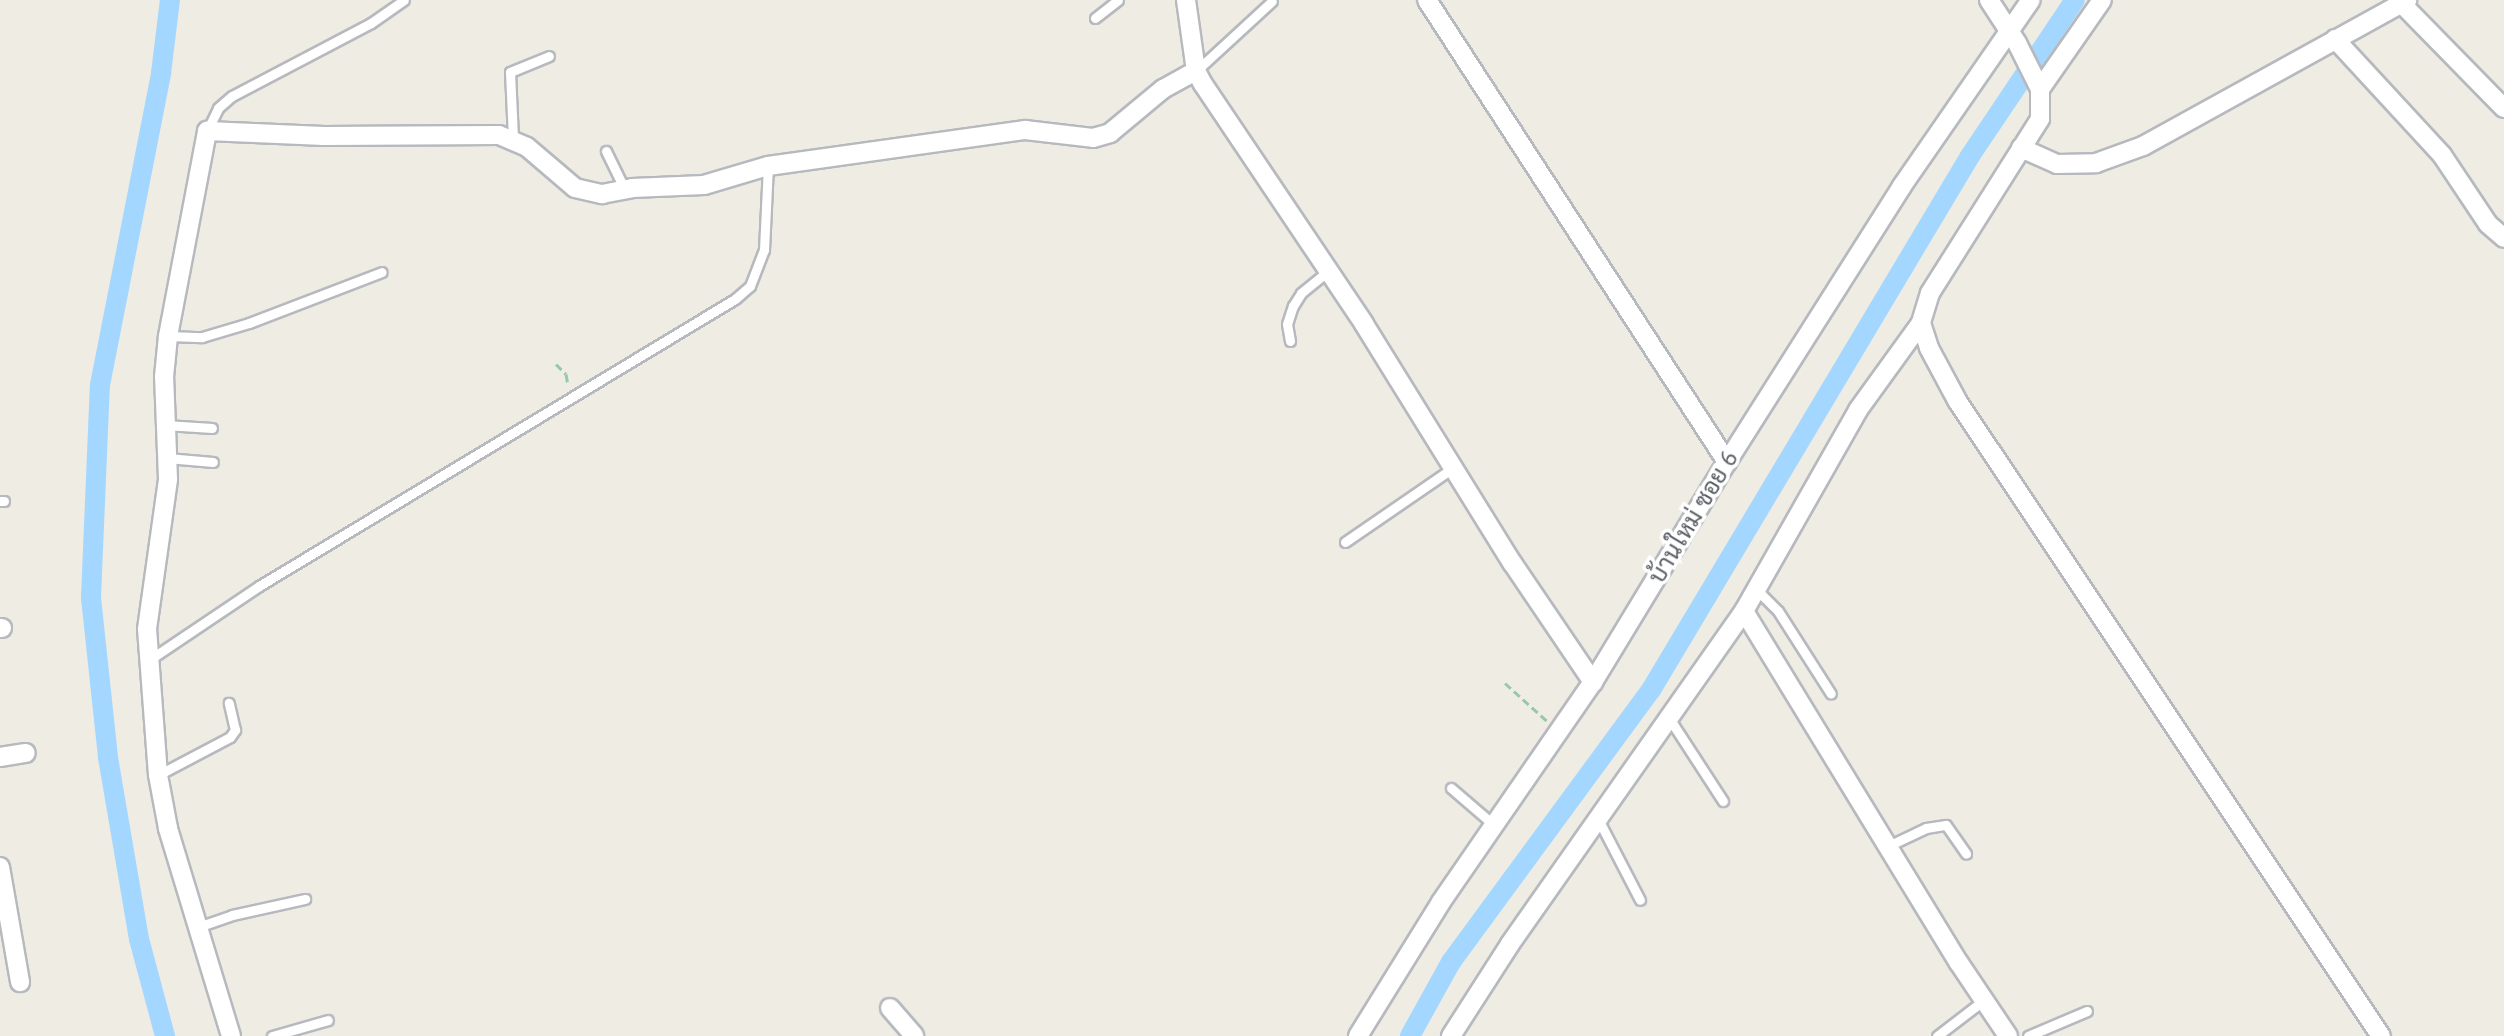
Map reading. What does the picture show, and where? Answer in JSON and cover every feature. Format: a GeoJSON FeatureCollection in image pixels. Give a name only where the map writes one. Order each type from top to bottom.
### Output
{"type":"FeatureCollection","features":[{"type":"Feature","properties":{"kind":"street"},"geometry":{"type":"LineString","coordinates":[[1186,0],[1196,71],[1593,682]]}},
{"type":"Feature","properties":{"kind":"street"},"geometry":{"type":"LineString","coordinates":[[1427,0],[1727,462]]}},
{"type":"Feature","properties":{"kind":"street"},"geometry":{"type":"LineString","coordinates":[[1451,1036],[1744,611],[1858,410],[1921,323],[1930,293],[2040,119],[2037,82],[1989,0]]}},
{"type":"Feature","properties":{"kind":"street","name":"บ้านใหม่ ซอย 6"},"geometry":{"type":"LineString","coordinates":[[1358,1036],[1409,952],[1593,682],[1727,462],[1902,186],[2013,37],[2031,0]]}},
{"type":"Feature","properties":{"kind":"street"},"geometry":{"type":"LineString","coordinates":[[2037,82],[2102,0]]}},
{"type":"Feature","properties":{"kind":"street"},"geometry":{"type":"LineString","coordinates":[[2021,148],[2057,164],[2096,163],[2143,146],[2404,2],[2504,108]]}},
{"type":"Feature","properties":{"kind":"street"},"geometry":{"type":"LineString","coordinates":[[2335,39],[2442,155],[2488,224],[2504,238]]}},
{"type":"Feature","properties":{"kind":"street"},"geometry":{"type":"LineString","coordinates":[[231,1036],[178,869],[158,775],[147,629],[168,479],[164,377],[168,336],[207,131],[324,136],[499,135],[513,138],[586,193],[704,185],[768,166],[1025,130],[1093,138],[1110,133],[1163,89],[1196,71]]}},
{"type":"Feature","properties":{"kind":"street"},"geometry":{"type":"LineString","coordinates":[[1921,323],[1929,348],[1958,402],[2381,1036]]}},
{"type":"Feature","properties":{"kind":"street"},"geometry":{"type":"LineString","coordinates":[[1744,611],[1886,847],[2008,1036]]}},
{"type":"Feature","properties":{"kind":"street"},"geometry":{"type":"LineString","coordinates":[[0,757],[26,753]]}},
{"type":"Feature","properties":{"kind":"street"},"geometry":{"type":"LineString","coordinates":[[0,870],[20,982]]}},
{"type":"Feature","properties":{"kind":"street"},"geometry":{"type":"LineString","coordinates":[[890,1008],[914,1036]]}},
{"type":"Feature","properties":{"kind":"lane"},"geometry":{"type":"LineString","coordinates":[[207,131],[218,108],[232,96],[371,23],[404,0]]}},
{"type":"Feature","properties":{"kind":"lane"},"geometry":{"type":"LineString","coordinates":[[1095,18],[1118,0]]}},
{"type":"Feature","properties":{"kind":"lane"},"geometry":{"type":"LineString","coordinates":[[1196,71],[1272,1]]}},
{"type":"Feature","properties":{"kind":"lane"},"geometry":{"type":"LineString","coordinates":[[513,138],[510,72],[549,56]]}},
{"type":"Feature","properties":{"kind":"lane"},"geometry":{"type":"LineString","coordinates":[[606,151],[625,190]]}},
{"type":"Feature","properties":{"kind":"lane"},"geometry":{"type":"LineString","coordinates":[[149,660],[259,586],[565,400],[668,342],[750,286],[764,250],[768,166]]}},
{"type":"Feature","properties":{"kind":"lane"},"geometry":{"type":"LineString","coordinates":[[1290,341],[1287,324],[1293,306],[1301,293],[1328,271]]}},
{"type":"Feature","properties":{"kind":"lane"},"geometry":{"type":"LineString","coordinates":[[168,336],[202,337],[237,327],[304,305],[382,272]]}},
{"type":"Feature","properties":{"kind":"lane"},"geometry":{"type":"LineString","coordinates":[[165,425],[212,428]]}},
{"type":"Feature","properties":{"kind":"lane"},"geometry":{"type":"LineString","coordinates":[[167,458],[213,462]]}},
{"type":"Feature","properties":{"kind":"lane"},"geometry":{"type":"LineString","coordinates":[[1345,542],[1454,467]]}},
{"type":"Feature","properties":{"kind":"lane"},"geometry":{"type":"LineString","coordinates":[[1756,589],[1778,611],[1831,694]]}},
{"type":"Feature","properties":{"kind":"lane"},"geometry":{"type":"LineString","coordinates":[[158,775],[230,737],[235,730],[229,703]]}},
{"type":"Feature","properties":{"kind":"lane"},"geometry":{"type":"LineString","coordinates":[[1669,718],[1723,801]]}},
{"type":"Feature","properties":{"kind":"lane"},"geometry":{"type":"LineString","coordinates":[[1451,788],[1494,825]]}},
{"type":"Feature","properties":{"kind":"lane"},"geometry":{"type":"LineString","coordinates":[[1598,819],[1640,900]]}},
{"type":"Feature","properties":{"kind":"lane"},"geometry":{"type":"LineString","coordinates":[[1886,847],[1926,828],[1946,825],[1966,854]]}},
{"type":"Feature","properties":{"kind":"lane"},"geometry":{"type":"LineString","coordinates":[[195,928],[232,915],[305,899]]}},
{"type":"Feature","properties":{"kind":"lane"},"geometry":{"type":"LineString","coordinates":[[1937,1036],[1984,1000]]}},
{"type":"Feature","properties":{"kind":"lane"},"geometry":{"type":"LineString","coordinates":[[2028,1036],[2087,1011]]}},
{"type":"Feature","properties":{"kind":"lane"},"geometry":{"type":"LineString","coordinates":[[272,1036],[328,1020]]}},
{"type":"Feature","properties":{"kind":"path"},"geometry":{"type":"LineString","coordinates":[[556,364],[566,374],[569,387],[565,400]]}},
{"type":"Feature","properties":{"kind":"path"},"geometry":{"type":"LineString","coordinates":[[1505,683],[1559,732]]}},
{"type":"Feature","properties":{"kind":"waterway"},"geometry":{"type":"LineString","coordinates":[[165,1036],[139,939],[108,757],[91,597],[100,385],[161,73],[170,0]]}},
{"type":"Feature","properties":{"kind":"waterway"},"geometry":{"type":"LineString","coordinates":[[1410,1036],[1451,962],[1651,690],[1970,156],[2075,0]]}}]}
